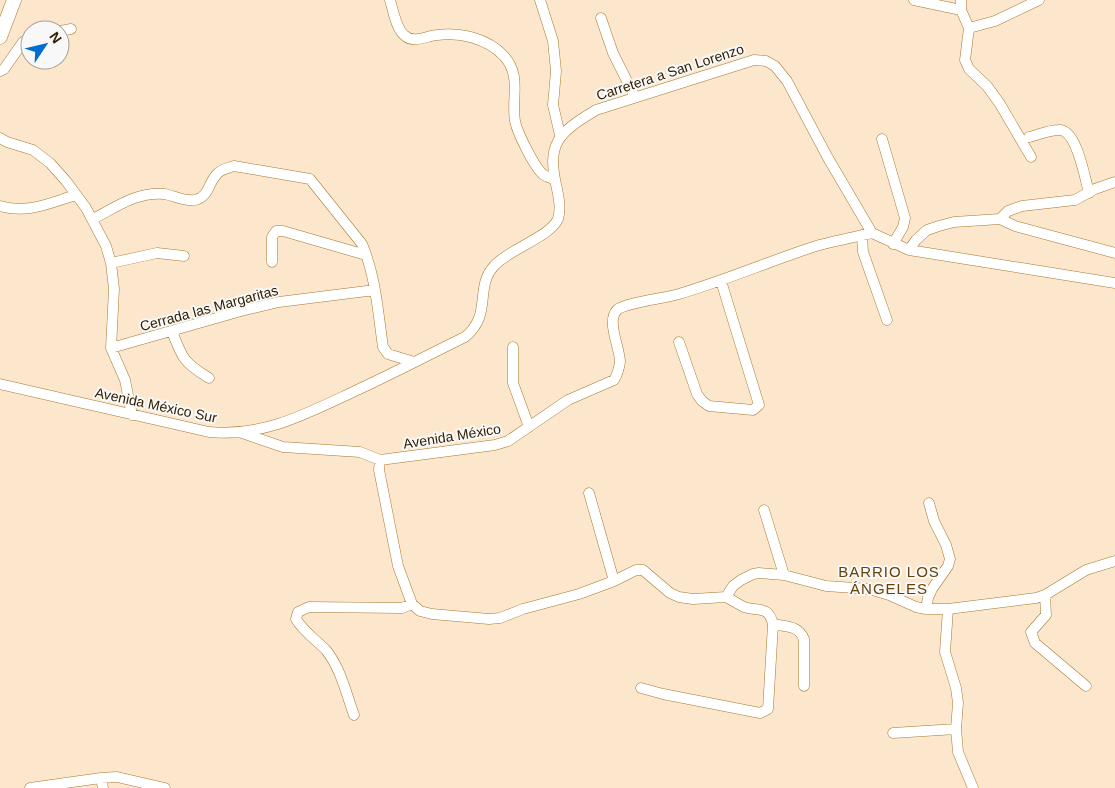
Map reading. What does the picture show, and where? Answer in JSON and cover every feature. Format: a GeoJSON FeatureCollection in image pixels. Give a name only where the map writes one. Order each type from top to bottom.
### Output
{"type":"FeatureCollection","features":[{"type":"Feature","properties":{"kind":"main road"},"geometry":{"type":"LineString","coordinates":[[0,37],[14,0]]}},
{"type":"Feature","properties":{"kind":"street"},"geometry":{"type":"LineString","coordinates":[[390,0],[402,34],[407,38],[414,40],[449,34],[470,37],[494,47],[503,55],[514,72],[516,82],[514,111],[517,127],[537,167],[543,174],[554,179]]}},
{"type":"Feature","properties":{"kind":"street"},"geometry":{"type":"LineString","coordinates":[[93,219],[131,199],[150,193],[194,200],[203,197],[209,190],[216,175],[224,169],[234,166],[310,179],[362,244],[375,290],[383,347],[388,354],[414,362],[465,337],[473,330],[481,317],[488,274],[504,256],[554,226],[560,209],[554,179],[554,152],[560,135],[553,105],[556,71],[553,41],[540,0]]}},
{"type":"Feature","properties":{"kind":"street"},"geometry":{"type":"LineString","coordinates":[[914,0],[961,5],[970,28],[965,60],[969,69],[987,86],[1000,104],[1031,158]]}},
{"type":"Feature","properties":{"kind":"street"},"geometry":{"type":"LineString","coordinates":[[970,28],[994,21],[1039,0]]}},
{"type":"Feature","properties":{"kind":"street"},"geometry":{"type":"LineString","coordinates":[[600,18],[613,53],[636,97]]}},
{"type":"Feature","properties":{"kind":"street"},"geometry":{"type":"LineString","coordinates":[[0,71],[20,46]]}},
{"type":"Feature","properties":{"kind":"street","name":"Carretera a San Lorenzo"},"geometry":{"type":"LineString","coordinates":[[560,135],[596,110],[754,60],[766,61],[775,66],[787,80],[867,234]]}},
{"type":"Feature","properties":{"kind":"street"},"geometry":{"type":"LineString","coordinates":[[1029,137],[1060,130],[1067,133],[1075,143],[1089,193]]}},
{"type":"Feature","properties":{"kind":"street"},"geometry":{"type":"LineString","coordinates":[[882,139],[906,218],[893,244]]}},
{"type":"Feature","properties":{"kind":"street"},"geometry":{"type":"LineString","coordinates":[[2,141],[33,150],[50,162],[93,219],[106,246],[111,263],[114,289],[111,348],[125,380],[132,415]]}},
{"type":"Feature","properties":{"kind":"street"},"geometry":{"type":"LineString","coordinates":[[1000,219],[1008,211],[1022,206],[1075,200],[1115,182]]}},
{"type":"Feature","properties":{"kind":"street"},"geometry":{"type":"LineString","coordinates":[[0,206],[28,210],[76,195]]}},
{"type":"Feature","properties":{"kind":"street"},"geometry":{"type":"LineString","coordinates":[[909,250],[927,230],[954,222],[1000,219],[1015,226],[1115,253]]}},
{"type":"Feature","properties":{"kind":"street"},"geometry":{"type":"LineString","coordinates":[[272,262],[272,237],[276,231],[283,231],[366,255]]}},
{"type":"Feature","properties":{"kind":"street"},"geometry":{"type":"LineString","coordinates":[[888,320],[863,252],[867,234],[909,250],[1115,283]]}},
{"type":"Feature","properties":{"kind":"street","name":"Avenida México"},"geometry":{"type":"LineString","coordinates":[[242,433],[283,447],[360,452],[380,460],[508,442],[568,400],[614,380],[620,364],[612,326],[613,316],[617,310],[626,305],[676,295],[721,281],[817,246],[867,234]]}},
{"type":"Feature","properties":{"kind":"street"},"geometry":{"type":"LineString","coordinates":[[111,263],[157,253],[184,256]]}},
{"type":"Feature","properties":{"kind":"street"},"geometry":{"type":"LineString","coordinates":[[679,342],[702,401],[709,406],[753,410],[757,408],[759,405],[721,281]]}},
{"type":"Feature","properties":{"kind":"street","name":"Cerrada las Margaritas"},"geometry":{"type":"LineString","coordinates":[[111,348],[279,302],[375,290]]}},
{"type":"Feature","properties":{"kind":"street"},"geometry":{"type":"LineString","coordinates":[[172,331],[184,359],[191,368],[209,378]]}},
{"type":"Feature","properties":{"kind":"street"},"geometry":{"type":"LineString","coordinates":[[514,347],[513,383],[529,427]]}},
{"type":"Feature","properties":{"kind":"street","name":"Avenida México Sur"},"geometry":{"type":"LineString","coordinates":[[0,384],[209,432],[242,433],[266,429],[314,411],[414,362]]}},
{"type":"Feature","properties":{"kind":"street"},"geometry":{"type":"LineString","coordinates":[[380,460],[379,470],[398,566],[412,604],[420,611],[432,614],[489,619],[500,618],[524,609],[579,594],[614,581],[636,570],[643,570],[670,593],[679,597],[693,599],[726,597],[745,607],[766,611],[771,615],[773,624],[770,700],[768,709],[765,712],[760,713],[641,688]]}},
{"type":"Feature","properties":{"kind":"street"},"geometry":{"type":"LineString","coordinates":[[589,494],[614,581]]}},
{"type":"Feature","properties":{"kind":"street"},"geometry":{"type":"LineString","coordinates":[[926,609],[932,589],[948,566],[950,559],[946,544],[934,521],[929,503]]}},
{"type":"Feature","properties":{"kind":"street"},"geometry":{"type":"LineString","coordinates":[[764,510],[784,575]]}},
{"type":"Feature","properties":{"kind":"street"},"geometry":{"type":"LineString","coordinates":[[726,597],[734,586],[753,574],[784,575],[816,585],[870,588],[916,607],[948,609],[1023,601],[1045,595],[1086,570],[1115,561]]}},
{"type":"Feature","properties":{"kind":"street"},"geometry":{"type":"LineString","coordinates":[[1045,595],[1046,615],[1032,632],[1035,644],[1086,686]]}},
{"type":"Feature","properties":{"kind":"street"},"geometry":{"type":"LineString","coordinates":[[354,715],[339,670],[326,651],[299,625],[296,620],[298,612],[304,608],[402,608],[412,604]]}},
{"type":"Feature","properties":{"kind":"street"},"geometry":{"type":"LineString","coordinates":[[948,609],[945,652],[956,688],[958,703],[956,729],[958,752],[973,788]]}},
{"type":"Feature","properties":{"kind":"street"},"geometry":{"type":"LineString","coordinates":[[773,624],[797,628],[801,633],[804,639],[804,686]]}},
{"type":"Feature","properties":{"kind":"street"},"geometry":{"type":"LineString","coordinates":[[893,733],[956,729]]}},
{"type":"Feature","properties":{"kind":"street"},"geometry":{"type":"LineString","coordinates":[[30,788],[102,783],[117,777],[165,788]]}},
{"type":"Feature","properties":{"kind":"district","name":"BARRIO LOS ÁNGELES"},"geometry":{"type":"Point","coordinates":[889,580]}}]}
